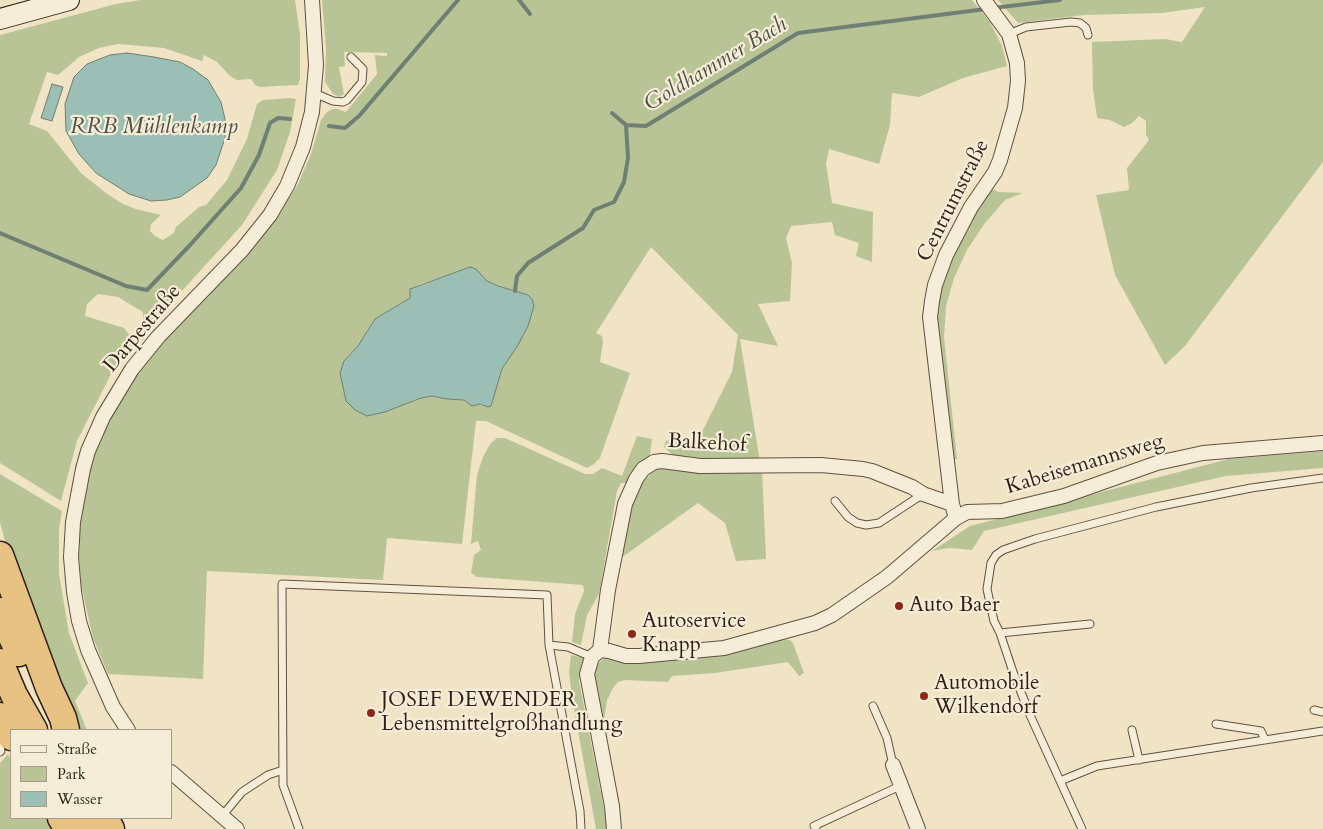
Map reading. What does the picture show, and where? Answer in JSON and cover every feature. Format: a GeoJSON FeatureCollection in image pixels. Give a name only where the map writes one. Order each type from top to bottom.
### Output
{"type":"FeatureCollection","features":[{"type":"Feature","properties":{"kind":"highway"},"geometry":{"type":"LineString","coordinates":[[0,555],[66,729]]}},
{"type":"Feature","properties":{"kind":"highway"},"geometry":{"type":"LineString","coordinates":[[0,611],[49,718],[56,729]]}},
{"type":"Feature","properties":{"kind":"highway"},"geometry":{"type":"LineString","coordinates":[[0,662],[14,695],[33,729]]}},
{"type":"Feature","properties":{"kind":"highway"},"geometry":{"type":"LineString","coordinates":[[0,716],[10,735]]}},
{"type":"Feature","properties":{"kind":"main road"},"geometry":{"type":"LineString","coordinates":[[0,5],[19,0]]}},
{"type":"Feature","properties":{"kind":"main road"},"geometry":{"type":"LineString","coordinates":[[0,20],[69,0]]}},
{"type":"Feature","properties":{"kind":"street","name":"Darpestraße"},"geometry":{"type":"LineString","coordinates":[[127,729],[113,707],[88,650],[79,620],[74,592],[71,557],[72,530],[83,469],[88,451],[103,417],[132,369],[158,337],[242,250],[270,214],[290,181],[309,131],[314,93],[316,65],[312,0]]}},
{"type":"Feature","properties":{"kind":"street","name":"Centrumstraße"},"geometry":{"type":"LineString","coordinates":[[954,511],[930,317],[932,300],[946,254],[971,208],[995,172],[1008,136],[1015,108],[1018,81],[1018,63],[1009,34],[984,1]]}},
{"type":"Feature","properties":{"kind":"street","name":"Kabeisemannsweg"},"geometry":{"type":"LineString","coordinates":[[596,653],[632,656],[724,648],[823,620],[887,577],[954,511],[1002,511],[1064,496],[1157,463],[1203,452],[1323,443]]}},
{"type":"Feature","properties":{"kind":"street","name":"Balkehof"},"geometry":{"type":"LineString","coordinates":[[614,829],[612,806],[587,674],[596,653],[625,504],[636,479],[643,469],[654,462],[662,461],[700,466],[822,465],[863,469],[912,487],[954,511]]}},
{"type":"Feature","properties":{"kind":"street"},"geometry":{"type":"LineString","coordinates":[[892,765],[918,829]]}},
{"type":"Feature","properties":{"kind":"street"},"geometry":{"type":"LineString","coordinates":[[172,773],[237,829]]}},
{"type":"Feature","properties":{"kind":"lane"},"geometry":{"type":"LineString","coordinates":[[1009,34],[1026,27],[1080,22],[1086,28],[1088,35]]}},
{"type":"Feature","properties":{"kind":"lane"},"geometry":{"type":"LineString","coordinates":[[314,93],[333,101],[343,102],[348,100],[362,82],[363,70],[351,57]]}},
{"type":"Feature","properties":{"kind":"lane"},"geometry":{"type":"LineString","coordinates":[[1082,829],[1030,715],[994,621],[987,589],[991,563],[996,555],[1003,550],[1035,539],[1156,507],[1250,488],[1323,478]]}},
{"type":"Feature","properties":{"kind":"lane"},"geometry":{"type":"LineString","coordinates":[[835,501],[848,517],[857,523],[879,523],[923,494]]}},
{"type":"Feature","properties":{"kind":"lane"},"geometry":{"type":"LineString","coordinates":[[299,829],[283,785],[282,584],[547,594],[550,645],[580,811],[581,829]]}},
{"type":"Feature","properties":{"kind":"lane"},"geometry":{"type":"LineString","coordinates":[[1000,633],[1090,624]]}},
{"type":"Feature","properties":{"kind":"lane"},"geometry":{"type":"LineString","coordinates":[[550,645],[596,653]]}},
{"type":"Feature","properties":{"kind":"lane"},"geometry":{"type":"LineString","coordinates":[[873,706],[887,738],[892,765]]}},
{"type":"Feature","properties":{"kind":"lane"},"geometry":{"type":"LineString","coordinates":[[1314,710],[1323,712]]}},
{"type":"Feature","properties":{"kind":"lane"},"geometry":{"type":"LineString","coordinates":[[1216,724],[1261,731],[1265,740]]}},
{"type":"Feature","properties":{"kind":"lane"},"geometry":{"type":"LineString","coordinates":[[1132,730],[1139,760]]}},
{"type":"Feature","properties":{"kind":"lane"},"geometry":{"type":"LineString","coordinates":[[1060,781],[1097,766],[1323,731]]}},
{"type":"Feature","properties":{"kind":"lane"},"geometry":{"type":"LineString","coordinates":[[0,744],[0,752]]}},
{"type":"Feature","properties":{"kind":"lane"},"geometry":{"type":"LineString","coordinates":[[222,816],[242,792],[268,775],[283,770]]}},
{"type":"Feature","properties":{"kind":"lane"},"geometry":{"type":"LineString","coordinates":[[816,829],[814,826],[900,786]]}},
{"type":"Feature","properties":{"kind":"green space"},"geometry":{"type":"Polygon","coordinates":[[[140,0],[295,0],[300,34],[300,79],[298,85],[260,87],[255,85],[251,79],[237,80],[230,76],[217,62],[204,55],[202,61],[164,48],[118,44],[99,48],[79,57],[58,75],[47,72],[29,124],[47,131],[81,173],[106,193],[123,204],[161,215],[151,224],[150,231],[163,240],[174,233],[176,227],[199,207],[206,205],[227,180],[247,139],[257,104],[263,100],[296,99],[290,132],[277,170],[242,225],[149,327],[143,324],[143,312],[118,297],[98,294],[87,304],[85,316],[124,328],[134,341],[112,372],[77,441],[61,501],[0,463],[0,35],[116,4],[140,0]]]}},
{"type":"Feature","properties":{"kind":"green space"},"geometry":{"type":"Polygon","coordinates":[[[322,0],[972,0],[990,22],[1002,46],[1007,66],[963,78],[919,97],[892,93],[890,125],[879,164],[829,149],[826,164],[832,203],[873,212],[872,262],[856,256],[859,243],[835,235],[832,222],[791,226],[786,238],[792,263],[790,301],[758,304],[778,346],[740,339],[760,462],[675,457],[664,447],[666,440],[695,446],[732,372],[738,335],[651,247],[596,333],[602,336],[603,342],[600,362],[630,373],[600,458],[594,464],[587,468],[486,421],[476,421],[462,544],[387,538],[383,580],[207,571],[203,679],[108,674],[93,638],[81,585],[80,526],[84,504],[82,503],[92,458],[108,420],[142,366],[275,221],[297,186],[311,154],[321,120],[327,112],[333,109],[346,112],[377,74],[375,55],[387,56],[387,53],[344,52],[345,66],[339,67],[344,94],[340,97],[333,94],[325,82],[326,48],[322,0]],[[470,268],[418,285],[410,298],[375,319],[358,346],[344,361],[421,398],[432,396],[464,400],[485,406],[491,405],[502,368],[518,345],[528,295],[487,281],[476,269],[470,268]]]}},
{"type":"Feature","properties":{"kind":"green space"},"geometry":{"type":"Polygon","coordinates":[[[998,0],[1323,0],[1323,162],[1185,346],[1165,365],[1115,275],[1096,195],[1129,190],[1127,168],[1149,140],[1146,135],[1146,121],[1139,116],[1132,123],[1124,127],[1110,120],[1097,118],[1093,89],[1092,42],[1165,39],[1182,42],[1205,7],[1162,13],[1084,15],[1018,23],[998,0]]]}},
{"type":"Feature","properties":{"kind":"green space"},"geometry":{"type":"Polygon","coordinates":[[[991,188],[998,192],[1023,193],[1005,200],[985,223],[967,250],[954,278],[946,306],[944,337],[957,459],[951,460],[936,308],[942,278],[966,225],[991,188]]]}},
{"type":"Feature","properties":{"kind":"green space"},"geometry":{"type":"Polygon","coordinates":[[[637,436],[652,439],[650,455],[628,483],[621,483],[617,491],[599,594],[587,615],[581,645],[572,642],[575,614],[584,591],[583,585],[477,577],[471,573],[474,555],[481,550],[478,541],[471,544],[477,475],[490,444],[497,438],[505,438],[585,474],[593,474],[602,468],[622,476],[637,436]]]}},
{"type":"Feature","properties":{"kind":"green space"},"geometry":{"type":"Polygon","coordinates":[[[1323,451],[1323,468],[1226,476],[984,531],[972,550],[949,548],[932,551],[970,526],[1229,459],[1323,451]]]}},
{"type":"Feature","properties":{"kind":"green space"},"geometry":{"type":"Polygon","coordinates":[[[657,468],[699,472],[762,471],[766,559],[736,561],[725,523],[698,503],[621,558],[625,519],[642,482],[657,468]]]}},
{"type":"Feature","properties":{"kind":"green space"},"geometry":{"type":"Polygon","coordinates":[[[0,474],[62,511],[59,529],[59,574],[69,633],[88,683],[75,701],[87,729],[78,729],[17,582],[0,523],[0,474]]]}},
{"type":"Feature","properties":{"kind":"green space"},"geometry":{"type":"Polygon","coordinates":[[[783,639],[790,640],[793,643],[804,673],[799,676],[788,662],[715,673],[672,676],[668,682],[625,680],[618,682],[613,688],[607,700],[604,721],[600,727],[593,678],[595,667],[604,658],[728,653],[783,639]]]}},
{"type":"Feature","properties":{"kind":"green space"},"geometry":{"type":"Polygon","coordinates":[[[571,655],[584,658],[579,681],[608,829],[596,829],[572,698],[569,672],[571,655]]]}},
{"type":"Feature","properties":{"kind":"green space"},"geometry":{"type":"Polygon","coordinates":[[[8,754],[10,757],[10,819],[51,819],[57,829],[0,829],[0,763],[8,754]]]}},
{"type":"Feature","properties":{"kind":"water","name":"RRB Mühlenkamp"},"geometry":{"type":"Polygon","coordinates":[[[127,53],[180,62],[208,80],[221,102],[225,119],[225,138],[216,165],[207,178],[180,197],[151,201],[129,194],[96,173],[79,154],[66,131],[65,104],[74,77],[87,64],[110,55],[127,53]]]}},
{"type":"Feature","properties":{"kind":"water","name":"RRB Mühlenkamp"},"geometry":{"type":"Polygon","coordinates":[[[52,84],[63,87],[52,121],[41,118],[52,84]]]}},
{"type":"Feature","properties":{"kind":"water"},"geometry":{"type":"Polygon","coordinates":[[[470,267],[476,269],[487,281],[528,295],[532,299],[534,306],[528,326],[502,369],[491,406],[488,407],[480,404],[472,406],[464,400],[432,396],[367,416],[355,410],[346,401],[340,373],[344,361],[358,346],[375,319],[410,298],[410,289],[470,267]]]}},
{"type":"Feature","properties":{"kind":"waterway","name":"Goldhammer Bach"},"geometry":{"type":"LineString","coordinates":[[329,126],[345,128],[359,116],[458,0]]}},
{"type":"Feature","properties":{"kind":"waterway","name":"Goldhammer Bach"},"geometry":{"type":"LineString","coordinates":[[519,0],[530,14]]}},
{"type":"Feature","properties":{"kind":"waterway","name":"Goldhammer Bach"},"geometry":{"type":"LineString","coordinates":[[993,8],[1060,0]]}},
{"type":"Feature","properties":{"kind":"waterway","name":"Goldhammer Bach"},"geometry":{"type":"LineString","coordinates":[[612,113],[626,125],[646,126],[798,33],[986,9]]}},
{"type":"Feature","properties":{"kind":"waterway","name":"Goldhammer Bach"},"geometry":{"type":"LineString","coordinates":[[0,233],[126,286],[147,290],[241,188],[259,155],[270,123],[278,118],[290,119]]}},
{"type":"Feature","properties":{"kind":"waterway","name":"Goldhammer Bach"},"geometry":{"type":"LineString","coordinates":[[515,291],[517,276],[528,263],[583,228],[594,210],[614,202],[624,182],[628,158],[626,125]]}},
{"type":"Feature","properties":{"kind":"place","name":"Auto Baer"},"geometry":{"type":"Point","coordinates":[899,606]}},
{"type":"Feature","properties":{"kind":"place","name":"Autoservice Knapp"},"geometry":{"type":"Point","coordinates":[632,634]}},
{"type":"Feature","properties":{"kind":"place","name":"Automobile Wilkendorf"},"geometry":{"type":"Point","coordinates":[924,696]}},
{"type":"Feature","properties":{"kind":"place","name":"JOSEF DEWENDER Lebensmittelgroßhandlung"},"geometry":{"type":"Point","coordinates":[371,713]}}]}
